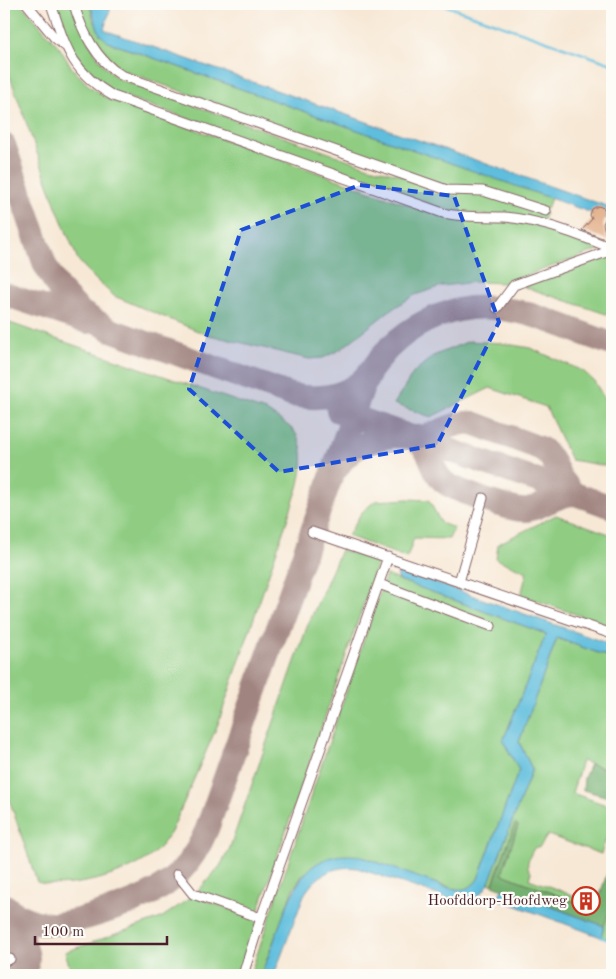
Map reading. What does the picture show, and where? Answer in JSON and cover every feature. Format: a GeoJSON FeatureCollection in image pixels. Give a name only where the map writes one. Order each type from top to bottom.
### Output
{"type":"FeatureCollection","features":[{"type":"Feature","properties":{"kind":"lane"},"geometry":{"type":"LineString","coordinates":[[27,4],[54,37],[66,47]]}},
{"type":"Feature","properties":{"kind":"lane"},"geometry":{"type":"LineString","coordinates":[[51,4],[66,47],[79,69],[87,78],[113,96],[442,213],[460,216],[505,217],[535,222],[560,229],[612,249]]}},
{"type":"Feature","properties":{"kind":"lane"},"geometry":{"type":"LineString","coordinates":[[74,4],[87,35],[104,62],[121,75],[446,190],[483,191],[546,211]]}},
{"type":"Feature","properties":{"kind":"lane"},"geometry":{"type":"LineString","coordinates":[[497,308],[514,285],[612,249]]}},
{"type":"Feature","properties":{"kind":"lane"},"geometry":{"type":"LineString","coordinates":[[459,582],[483,498]]}},
{"type":"Feature","properties":{"kind":"lane"},"geometry":{"type":"LineString","coordinates":[[312,532],[612,634]]}},
{"type":"Feature","properties":{"kind":"lane"},"geometry":{"type":"LineString","coordinates":[[243,975],[388,557]]}},
{"type":"Feature","properties":{"kind":"lane"},"geometry":{"type":"LineString","coordinates":[[379,584],[491,626]]}},
{"type":"Feature","properties":{"kind":"lane"},"geometry":{"type":"LineString","coordinates":[[178,874],[193,894],[262,918]]}},
{"type":"Feature","properties":{"kind":"highlighted area"},"geometry":{"type":"Polygon","coordinates":[[[360,185],[454,196],[499,322],[437,445],[279,472],[189,389],[241,230],[360,185]]]}},
{"type":"Feature","properties":{"kind":"green space"},"geometry":{"type":"Polygon","coordinates":[[[4,4],[21,4],[59,47],[72,68],[87,84],[106,98],[449,219],[499,221],[534,225],[604,248],[505,283],[475,282],[442,286],[415,295],[389,311],[341,349],[323,358],[309,359],[205,334],[114,296],[78,260],[57,209],[4,60],[4,4]]]}},
{"type":"Feature","properties":{"kind":"green space"},"geometry":{"type":"Polygon","coordinates":[[[55,4],[71,4],[98,57],[112,74],[121,80],[369,167],[477,193],[546,213],[543,220],[452,212],[115,93],[92,78],[83,67],[69,41],[55,4]]]}},
{"type":"Feature","properties":{"kind":"green space"},"geometry":{"type":"Polygon","coordinates":[[[77,4],[90,4],[93,19],[108,42],[551,198],[547,209],[446,186],[122,70],[106,57],[94,41],[77,4]]]}},
{"type":"Feature","properties":{"kind":"green space"},"geometry":{"type":"Polygon","coordinates":[[[612,255],[612,316],[522,286],[609,256],[612,255]]]}},
{"type":"Feature","properties":{"kind":"green space"},"geometry":{"type":"Polygon","coordinates":[[[4,321],[268,412],[291,428],[300,441],[302,449],[302,465],[298,488],[218,724],[171,832],[155,852],[137,865],[110,876],[63,885],[37,882],[4,784],[4,321]]]}},
{"type":"Feature","properties":{"kind":"green space"},"geometry":{"type":"Polygon","coordinates":[[[469,341],[501,343],[530,348],[583,371],[594,381],[612,411],[612,467],[571,460],[546,407],[490,388],[431,417],[394,404],[414,372],[433,356],[469,341]]]}},
{"type":"Feature","properties":{"kind":"green space"},"geometry":{"type":"Polygon","coordinates":[[[429,500],[441,523],[454,528],[449,539],[414,538],[407,558],[348,536],[361,513],[375,501],[429,500]]]}},
{"type":"Feature","properties":{"kind":"green space"},"geometry":{"type":"Polygon","coordinates":[[[556,515],[612,535],[612,627],[521,595],[527,572],[496,559],[498,544],[556,515]]]}},
{"type":"Feature","properties":{"kind":"green space"},"geometry":{"type":"Polygon","coordinates":[[[341,550],[376,561],[376,568],[258,912],[198,891],[220,866],[229,850],[307,627],[341,550]]]}},
{"type":"Feature","properties":{"kind":"green space"},"geometry":{"type":"Polygon","coordinates":[[[386,575],[546,634],[503,741],[519,770],[478,879],[472,885],[460,890],[334,856],[314,866],[302,876],[293,889],[261,975],[250,975],[386,575]]]}},
{"type":"Feature","properties":{"kind":"green space"},"geometry":{"type":"Polygon","coordinates":[[[557,638],[612,658],[612,771],[582,761],[572,793],[612,807],[612,822],[601,854],[548,835],[540,846],[534,848],[529,857],[528,866],[531,872],[529,879],[597,904],[589,907],[502,874],[518,826],[515,824],[492,885],[489,883],[532,769],[519,742],[557,638]]]}},
{"type":"Feature","properties":{"kind":"green space"},"geometry":{"type":"Polygon","coordinates":[[[590,764],[612,771],[612,798],[583,790],[584,778],[590,764]]]}},
{"type":"Feature","properties":{"kind":"green space"},"geometry":{"type":"Polygon","coordinates":[[[515,824],[518,825],[502,874],[588,907],[597,903],[612,859],[612,905],[604,926],[493,885],[515,824]]]}},
{"type":"Feature","properties":{"kind":"green space"},"geometry":{"type":"Polygon","coordinates":[[[193,896],[255,918],[257,923],[238,975],[69,975],[70,968],[65,952],[161,918],[193,896]]]}},
{"type":"Feature","properties":{"kind":"green space"},"geometry":{"type":"Polygon","coordinates":[[[612,905],[612,941],[601,937],[612,905]]]}},
{"type":"Feature","properties":{"kind":"water"},"geometry":{"type":"Polygon","coordinates":[[[90,4],[112,4],[104,29],[110,32],[612,208],[612,220],[108,42],[99,33],[90,4]]]}},
{"type":"Feature","properties":{"kind":"water"},"geometry":{"type":"Polygon","coordinates":[[[403,571],[612,645],[612,658],[557,638],[519,742],[532,769],[488,885],[479,895],[459,902],[357,868],[349,867],[333,870],[314,882],[304,895],[274,975],[261,975],[298,883],[306,872],[328,858],[343,855],[360,856],[445,887],[463,889],[475,883],[519,770],[503,741],[546,634],[399,580],[397,574],[403,571]]]}},
{"type":"Feature","properties":{"kind":"water"},"geometry":{"type":"Polygon","coordinates":[[[502,889],[604,926],[601,937],[498,899],[502,889]]]}},
{"type":"Feature","properties":{"kind":"building"},"geometry":{"type":"Polygon","coordinates":[[[598,206],[604,208],[607,214],[603,224],[607,240],[582,230],[592,219],[590,215],[592,209],[598,206]]]}},
{"type":"Feature","properties":{"kind":"waterway"},"geometry":{"type":"LineString","coordinates":[[441,4],[612,64]]}},
{"type":"Feature","properties":{"kind":"waterway"},"geometry":{"type":"LineString","coordinates":[[601,937],[612,941]]}},
{"type":"Feature","properties":{"kind":"taxiway"},"geometry":{"type":"LineString","coordinates":[[4,145],[45,265],[58,288],[81,312],[111,330],[291,395],[301,397],[331,396],[349,389],[365,377],[389,348],[407,333],[426,321],[447,313],[470,308],[488,307],[525,313],[612,344]]}},
{"type":"Feature","properties":{"kind":"taxiway"},"geometry":{"type":"LineString","coordinates":[[4,294],[88,322]]}},
{"type":"Feature","properties":{"kind":"taxiway"},"geometry":{"type":"LineString","coordinates":[[4,905],[19,916],[37,922],[59,924],[72,921],[120,907],[148,895],[173,878],[191,859],[207,829],[361,392],[369,375]]}},
{"type":"Feature","properties":{"kind":"taxiway"},"geometry":{"type":"LineString","coordinates":[[338,411],[612,507]]}},
{"type":"Feature","properties":{"kind":"taxiway"},"geometry":{"type":"LineString","coordinates":[[337,468],[348,455],[362,445],[378,439],[395,436],[425,436],[454,425],[473,423],[542,449],[551,458],[561,478],[574,494]]}},
{"type":"Feature","properties":{"kind":"taxiway"},"geometry":{"type":"LineString","coordinates":[[412,437],[424,447],[443,481],[484,500],[510,508],[527,510],[561,496],[574,494]]}},
{"type":"Feature","properties":{"kind":"runway"},"geometry":{"type":"LineString","coordinates":[[4,939],[10,959]]}},
{"type":"Feature","properties":{"kind":"place","name":"Hoofddorp-Hoofdweg"},"geometry":{"type":"Point","coordinates":[586,901]}}]}
